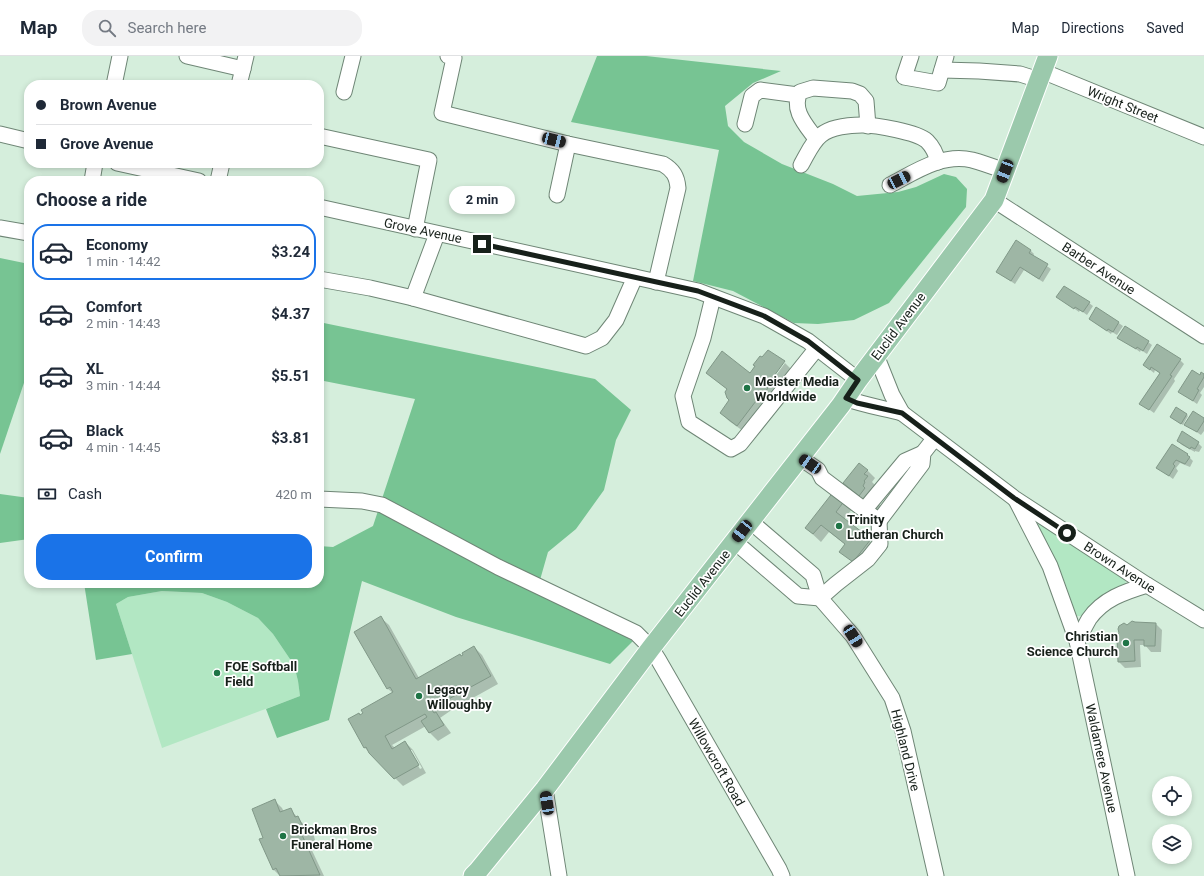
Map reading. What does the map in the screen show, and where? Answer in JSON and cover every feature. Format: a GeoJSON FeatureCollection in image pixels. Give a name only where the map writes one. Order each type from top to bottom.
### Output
{"type":"FeatureCollection","features":[{"type":"Feature","properties":{"kind":"main road","name":"Euclid Avenue"},"geometry":{"type":"LineString","coordinates":[[473,876],[478,872],[545,789],[651,648],[846,398],[994,200],[1043,69]]}},
{"type":"Feature","properties":{"kind":"street"},"geometry":{"type":"LineString","coordinates":[[115,80],[120,56]]}},
{"type":"Feature","properties":{"kind":"street"},"geometry":{"type":"LineString","coordinates":[[187,56],[244,63],[240,80]]}},
{"type":"Feature","properties":{"kind":"street"},"geometry":{"type":"LineString","coordinates":[[344,92],[353,56]]}},
{"type":"Feature","properties":{"kind":"street"},"geometry":{"type":"LineString","coordinates":[[448,56],[454,58],[442,113],[568,144],[663,164],[671,169],[675,174],[678,188],[656,282]]}},
{"type":"Feature","properties":{"kind":"street"},"geometry":{"type":"LineString","coordinates":[[911,56],[904,78],[938,83],[944,63]]}},
{"type":"Feature","properties":{"kind":"street","name":"Wright Street"},"geometry":{"type":"LineString","coordinates":[[944,63],[979,71],[1020,74],[1043,69],[1204,137]]}},
{"type":"Feature","properties":{"kind":"street"},"geometry":{"type":"LineString","coordinates":[[816,140],[797,110],[796,100],[800,92],[813,88],[852,91],[860,94],[866,101],[868,126]]}},
{"type":"Feature","properties":{"kind":"street"},"geometry":{"type":"LineString","coordinates":[[745,124],[752,96],[756,92],[760,90],[798,96]]}},
{"type":"Feature","properties":{"kind":"street"},"geometry":{"type":"LineString","coordinates":[[801,165],[816,140],[822,134],[835,129],[862,125],[910,132],[926,140],[936,152],[938,162]]}},
{"type":"Feature","properties":{"kind":"street"},"geometry":{"type":"LineString","coordinates":[[0,134],[24,140]]}},
{"type":"Feature","properties":{"kind":"street"},"geometry":{"type":"LineString","coordinates":[[324,137],[429,160],[415,229]]}},
{"type":"Feature","properties":{"kind":"street"},"geometry":{"type":"LineString","coordinates":[[556,196],[568,144]]}},
{"type":"Feature","properties":{"kind":"street"},"geometry":{"type":"LineString","coordinates":[[890,185],[926,166],[944,159],[970,160],[1005,171]]}},
{"type":"Feature","properties":{"kind":"street"},"geometry":{"type":"LineString","coordinates":[[140,168],[176,176]]}},
{"type":"Feature","properties":{"kind":"street","name":"Barber Avenue"},"geometry":{"type":"LineString","coordinates":[[994,200],[1204,336]]}},
{"type":"Feature","properties":{"kind":"street","name":"Grove Avenue"},"geometry":{"type":"LineString","coordinates":[[324,209],[698,291],[764,316],[808,341],[858,380]]}},
{"type":"Feature","properties":{"kind":"street"},"geometry":{"type":"LineString","coordinates":[[0,228],[24,232]]}},
{"type":"Feature","properties":{"kind":"street"},"geometry":{"type":"LineString","coordinates":[[413,298],[437,234]]}},
{"type":"Feature","properties":{"kind":"street"},"geometry":{"type":"LineString","coordinates":[[324,280],[370,288],[413,298],[586,346],[602,338],[616,320],[635,277]]}},
{"type":"Feature","properties":{"kind":"street"},"geometry":{"type":"LineString","coordinates":[[713,297],[703,338],[683,396],[689,422],[731,449],[740,444],[817,348]]}},
{"type":"Feature","properties":{"kind":"street","name":"Brown Avenue"},"geometry":{"type":"LineString","coordinates":[[876,356],[892,395],[902,413],[934,439],[1014,498],[1147,586],[1204,620]]}},
{"type":"Feature","properties":{"kind":"street","name":"Brown Avenue"},"geometry":{"type":"LineString","coordinates":[[846,398],[857,403],[902,413]]}},
{"type":"Feature","properties":{"kind":"street"},"geometry":{"type":"LineString","coordinates":[[865,509],[905,460],[922,454],[934,439]]}},
{"type":"Feature","properties":{"kind":"street"},"geometry":{"type":"LineString","coordinates":[[734,541],[798,596],[820,598],[868,559],[880,544],[879,521],[922,464],[922,454]]}},
{"type":"Feature","properties":{"kind":"street"},"geometry":{"type":"LineString","coordinates":[[799,457],[818,470],[822,478],[879,521]]}},
{"type":"Feature","properties":{"kind":"street","name":"Waldamere Avenue"},"geometry":{"type":"LineString","coordinates":[[1014,498],[1050,566],[1078,641],[1127,876]]}},
{"type":"Feature","properties":{"kind":"street","name":"Willowcroft Road"},"geometry":{"type":"LineString","coordinates":[[324,499],[362,501],[382,505],[498,567],[636,634],[651,648],[782,876]]}},
{"type":"Feature","properties":{"kind":"street","name":"Highland Drive"},"geometry":{"type":"LineString","coordinates":[[750,521],[813,575],[820,598],[853,636],[892,698],[903,731],[936,876]]}},
{"type":"Feature","properties":{"kind":"street"},"geometry":{"type":"LineString","coordinates":[[1078,641],[1090,618],[1108,600],[1127,591],[1147,586]]}},
{"type":"Feature","properties":{"kind":"street"},"geometry":{"type":"LineString","coordinates":[[545,789],[559,876]]}},
{"type":"Feature","properties":{"kind":"green space"},"geometry":{"type":"Polygon","coordinates":[[[597,56],[646,56],[781,71],[753,83],[725,106],[728,126],[744,142],[782,164],[833,184],[857,196],[898,192],[916,187],[944,174],[956,177],[967,189],[966,207],[889,303],[854,320],[818,324],[794,323],[733,291],[693,281],[719,150],[571,122],[597,56]]]}},
{"type":"Feature","properties":{"kind":"green space"},"geometry":{"type":"Polygon","coordinates":[[[0,258],[24,263],[24,383],[0,454],[0,258]]]}},
{"type":"Feature","properties":{"kind":"green space"},"geometry":{"type":"Polygon","coordinates":[[[324,323],[595,379],[631,410],[616,440],[604,490],[576,529],[548,552],[538,587],[633,641],[610,664],[456,617],[362,581],[329,720],[277,738],[266,709],[300,696],[294,665],[273,634],[258,618],[227,602],[202,593],[162,591],[128,597],[116,604],[132,654],[96,660],[85,588],[324,588],[324,546],[333,547],[373,526],[415,399],[324,381],[324,323]]]}},
{"type":"Feature","properties":{"kind":"green space"},"geometry":{"type":"Polygon","coordinates":[[[0,494],[24,497],[24,540],[0,543],[0,494]]]}},
{"type":"Feature","properties":{"kind":"green space"},"geometry":{"type":"Polygon","coordinates":[[[1036,524],[1040,524],[1124,579],[1126,582],[1125,585],[1084,616],[1077,616],[1067,587],[1036,524]]]}},
{"type":"Feature","properties":{"kind":"green space","name":"FOE Softball Field"},"geometry":{"type":"Polygon","coordinates":[[[162,591],[202,593],[227,602],[258,618],[273,634],[294,665],[300,696],[162,748],[116,604],[128,597],[162,591]]]}},
{"type":"Feature","properties":{"kind":"building"},"geometry":{"type":"Polygon","coordinates":[[[1016,240],[1031,250],[1029,253],[1048,264],[1039,279],[1020,267],[1011,281],[996,272],[1016,240]]]}},
{"type":"Feature","properties":{"kind":"building"},"geometry":{"type":"Polygon","coordinates":[[[1064,286],[1090,302],[1083,312],[1075,307],[1074,309],[1056,297],[1064,286]]]}},
{"type":"Feature","properties":{"kind":"building"},"geometry":{"type":"Polygon","coordinates":[[[1096,307],[1119,322],[1113,332],[1108,329],[1107,331],[1089,319],[1096,307]]]}},
{"type":"Feature","properties":{"kind":"building"},"geometry":{"type":"Polygon","coordinates":[[[1125,326],[1149,341],[1143,351],[1137,347],[1136,349],[1117,338],[1125,326]]]}},
{"type":"Feature","properties":{"kind":"building"},"geometry":{"type":"Polygon","coordinates":[[[1157,344],[1181,359],[1170,375],[1172,376],[1149,410],[1139,404],[1160,373],[1151,367],[1150,370],[1143,365],[1157,344]]]}},
{"type":"Feature","properties":{"kind":"building","name":"Meister Media Worldwide"},"geometry":{"type":"Polygon","coordinates":[[[768,350],[785,361],[766,387],[768,388],[761,398],[759,397],[737,426],[720,413],[729,400],[725,392],[727,389],[706,373],[722,351],[750,373],[755,366],[753,365],[760,356],[762,357],[768,350]]]}},
{"type":"Feature","properties":{"kind":"building"},"geometry":{"type":"Polygon","coordinates":[[[1192,370],[1200,375],[1201,372],[1204,374],[1204,377],[1197,389],[1199,390],[1193,401],[1178,392],[1192,370]]]}},
{"type":"Feature","properties":{"kind":"building"},"geometry":{"type":"Polygon","coordinates":[[[1176,407],[1187,414],[1181,424],[1170,417],[1176,407]]]}},
{"type":"Feature","properties":{"kind":"building"},"geometry":{"type":"Polygon","coordinates":[[[1193,411],[1204,418],[1204,421],[1197,432],[1184,425],[1193,411]]]}},
{"type":"Feature","properties":{"kind":"building"},"geometry":{"type":"Polygon","coordinates":[[[1182,431],[1199,442],[1195,449],[1191,447],[1190,449],[1177,441],[1182,431]]]}},
{"type":"Feature","properties":{"kind":"building"},"geometry":{"type":"Polygon","coordinates":[[[1172,444],[1188,454],[1187,455],[1190,457],[1185,464],[1176,460],[1173,464],[1175,466],[1169,476],[1156,468],[1172,444]]]}},
{"type":"Feature","properties":{"kind":"building"},"geometry":{"type":"Polygon","coordinates":[[[859,463],[868,470],[864,474],[868,476],[864,481],[863,486],[865,488],[859,496],[843,483],[859,463]]]}},
{"type":"Feature","properties":{"kind":"building","name":"Trinity Lutheran Church"},"geometry":{"type":"Polygon","coordinates":[[[834,491],[845,500],[836,512],[871,539],[853,562],[839,552],[845,544],[821,525],[813,534],[805,528],[834,491]]]}},
{"type":"Feature","properties":{"kind":"building","name":"Legacy Willoughby"},"geometry":{"type":"Polygon","coordinates":[[[381,616],[416,679],[460,654],[461,656],[463,655],[462,653],[474,646],[491,676],[445,701],[432,710],[434,713],[436,712],[444,725],[429,733],[421,721],[427,717],[425,714],[385,736],[392,749],[405,741],[419,765],[394,779],[369,753],[366,747],[364,748],[348,719],[359,713],[360,715],[363,713],[361,710],[393,692],[390,687],[387,689],[354,632],[381,616]]]}},
{"type":"Feature","properties":{"kind":"building","name":"Christian Science Church"},"geometry":{"type":"Polygon","coordinates":[[[1132,621],[1156,623],[1155,646],[1144,646],[1144,640],[1134,640],[1135,661],[1118,662],[1117,640],[1115,637],[1119,633],[1119,626],[1124,623],[1127,625],[1132,621]]]}},
{"type":"Feature","properties":{"kind":"building","name":"Brickman Bros Funeral Home"},"geometry":{"type":"Polygon","coordinates":[[[275,799],[280,812],[291,808],[295,817],[298,816],[302,825],[306,826],[307,831],[302,835],[320,875],[280,876],[276,868],[273,870],[259,839],[263,838],[252,809],[275,799]]]}},
{"type":"Feature","properties":{"kind":"place","name":"Meister Media Worldwide"},"geometry":{"type":"Point","coordinates":[747,388]}},
{"type":"Feature","properties":{"kind":"place","name":"Trinity Lutheran Church"},"geometry":{"type":"Point","coordinates":[839,526]}},
{"type":"Feature","properties":{"kind":"place","name":"Christian Science Church"},"geometry":{"type":"Point","coordinates":[1126,643]}},
{"type":"Feature","properties":{"kind":"place","name":"FOE Softball Field"},"geometry":{"type":"Point","coordinates":[217,673]}},
{"type":"Feature","properties":{"kind":"place","name":"Legacy Willoughby"},"geometry":{"type":"Point","coordinates":[419,696]}},
{"type":"Feature","properties":{"kind":"place","name":"Brickman Bros Funeral Home"},"geometry":{"type":"Point","coordinates":[283,836]}},
{"type":"Feature","properties":{"kind":"route"},"geometry":{"type":"LineString","coordinates":[[482,244],[698,291],[764,316],[808,341],[858,380],[846,398],[857,403],[902,413],[934,439],[1014,498],[1067,533]]}}]}
